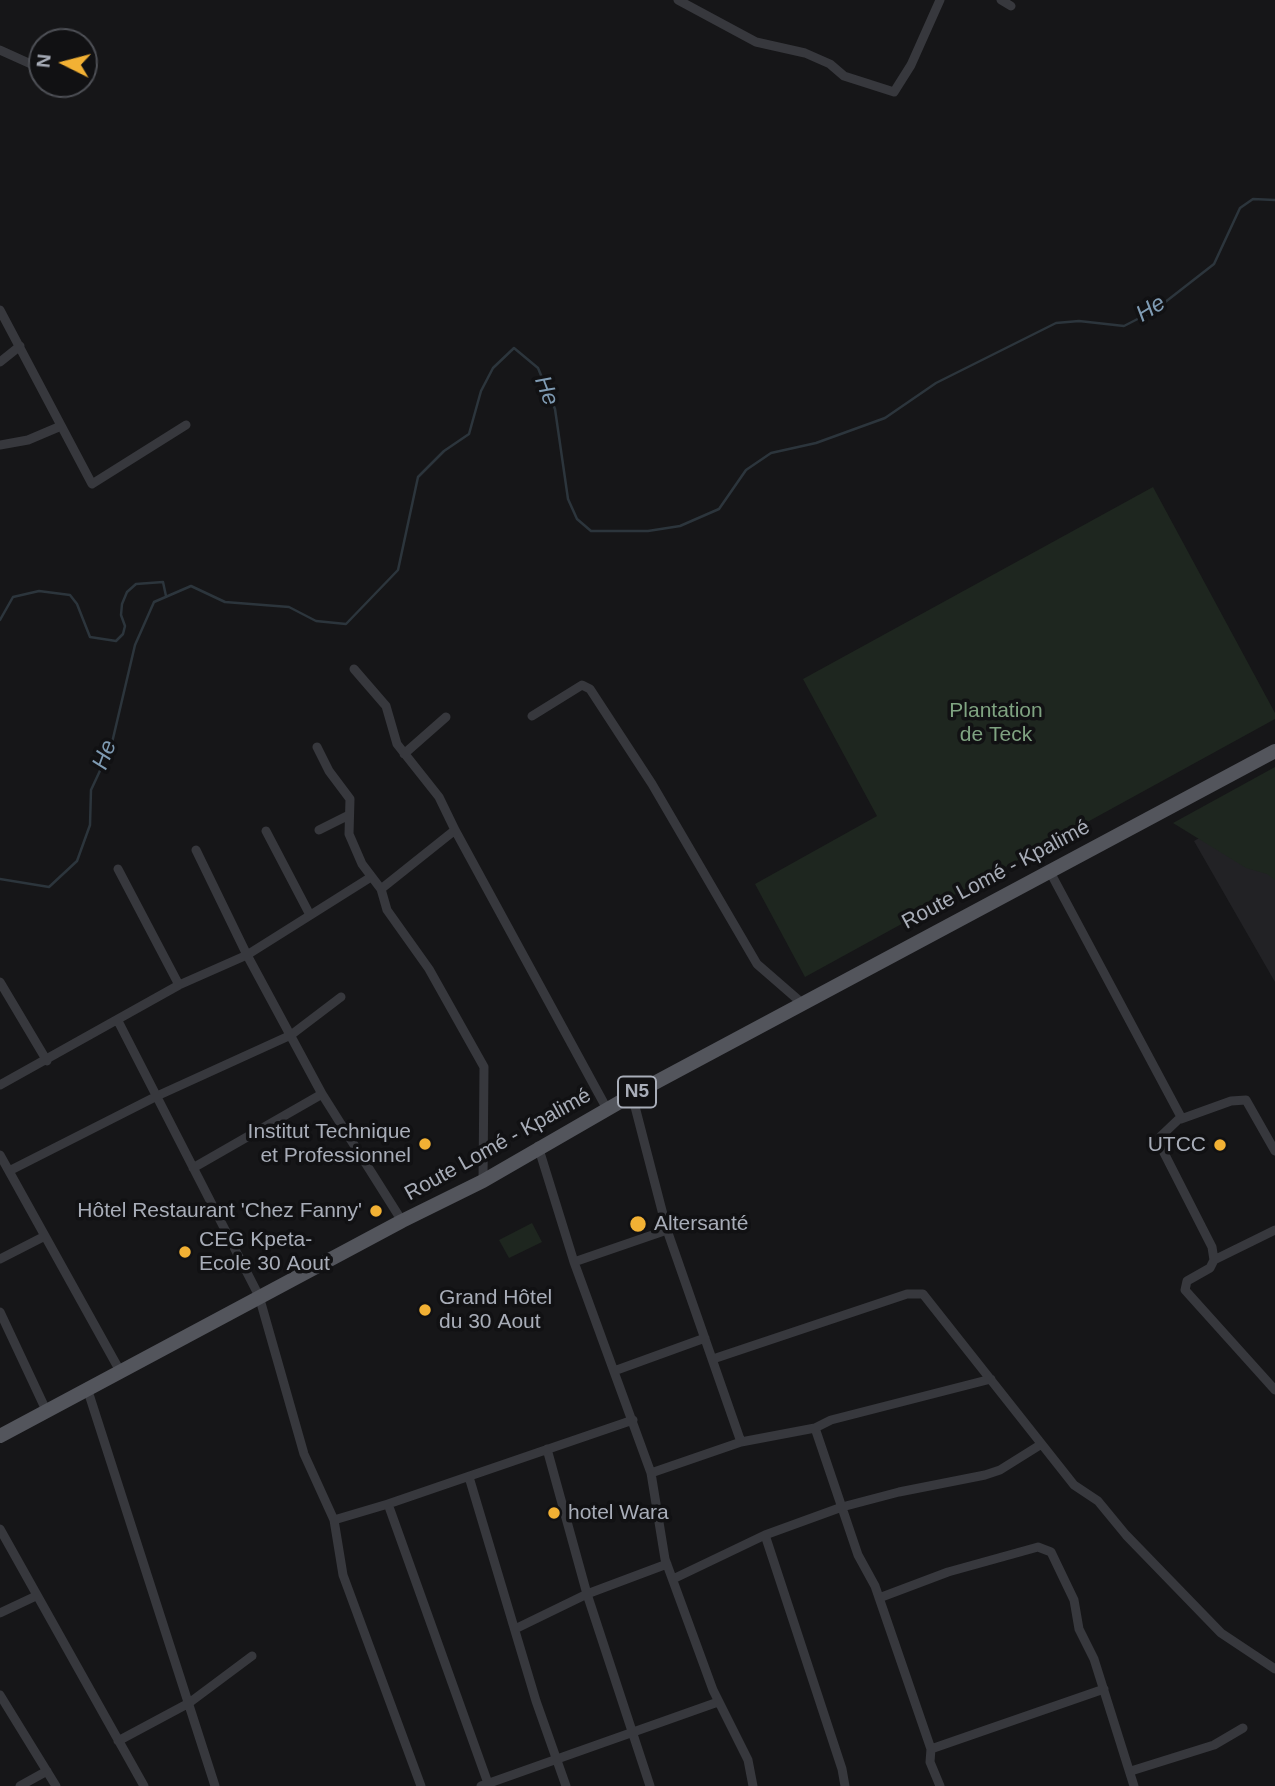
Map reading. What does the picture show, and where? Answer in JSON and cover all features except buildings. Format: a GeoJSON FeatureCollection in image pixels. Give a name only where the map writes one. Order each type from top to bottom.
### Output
{"type":"FeatureCollection","features":[{"type":"Feature","properties":{"kind":"main road","name":"Route Lomé - Kpalimé"},"geometry":{"type":"LineString","coordinates":[[0,1436],[259,1296],[483,1181],[538,1146],[1275,751]]}},
{"type":"Feature","properties":{"kind":"street"},"geometry":{"type":"LineString","coordinates":[[678,0],[756,42],[805,53],[830,64],[844,76],[894,92],[911,65],[940,0]]}},
{"type":"Feature","properties":{"kind":"street"},"geometry":{"type":"LineString","coordinates":[[1001,0],[1012,6]]}},
{"type":"Feature","properties":{"kind":"street"},"geometry":{"type":"LineString","coordinates":[[0,50],[28,63]]}},
{"type":"Feature","properties":{"kind":"street"},"geometry":{"type":"LineString","coordinates":[[0,310],[92,484],[186,425]]}},
{"type":"Feature","properties":{"kind":"street"},"geometry":{"type":"LineString","coordinates":[[0,362],[20,346]]}},
{"type":"Feature","properties":{"kind":"street"},"geometry":{"type":"LineString","coordinates":[[0,445],[28,440],[61,426]]}},
{"type":"Feature","properties":{"kind":"street"},"geometry":{"type":"LineString","coordinates":[[354,669],[386,706],[393,736],[439,797],[607,1109]]}},
{"type":"Feature","properties":{"kind":"street"},"geometry":{"type":"LineString","coordinates":[[532,716],[582,685],[590,689],[652,785],[757,964],[803,1004]]}},
{"type":"Feature","properties":{"kind":"street"},"geometry":{"type":"LineString","coordinates":[[404,754],[446,717]]}},
{"type":"Feature","properties":{"kind":"street"},"geometry":{"type":"LineString","coordinates":[[317,747],[329,771],[348,793],[349,834],[370,877],[381,889],[387,909],[429,969],[484,1067],[483,1181]]}},
{"type":"Feature","properties":{"kind":"street"},"geometry":{"type":"LineString","coordinates":[[319,830],[349,815]]}},
{"type":"Feature","properties":{"kind":"street"},"geometry":{"type":"LineString","coordinates":[[381,889],[455,830]]}},
{"type":"Feature","properties":{"kind":"street"},"geometry":{"type":"LineString","coordinates":[[266,831],[310,915]]}},
{"type":"Feature","properties":{"kind":"street"},"geometry":{"type":"LineString","coordinates":[[197,850],[247,955],[323,1094],[402,1221]]}},
{"type":"Feature","properties":{"kind":"street"},"geometry":{"type":"LineString","coordinates":[[118,869],[179,985]]}},
{"type":"Feature","properties":{"kind":"street"},"geometry":{"type":"LineString","coordinates":[[1049,870],[1181,1119]]}},
{"type":"Feature","properties":{"kind":"street"},"geometry":{"type":"LineString","coordinates":[[0,1085],[179,985],[247,955],[370,877]]}},
{"type":"Feature","properties":{"kind":"street"},"geometry":{"type":"LineString","coordinates":[[0,982],[47,1060]]}},
{"type":"Feature","properties":{"kind":"street"},"geometry":{"type":"LineString","coordinates":[[9,1171],[156,1096],[291,1035],[341,997]]}},
{"type":"Feature","properties":{"kind":"street"},"geometry":{"type":"LineString","coordinates":[[118,1021],[259,1296],[304,1454],[334,1520],[343,1575],[421,1786]]}},
{"type":"Feature","properties":{"kind":"street"},"geometry":{"type":"LineString","coordinates":[[193,1168],[323,1094]]}},
{"type":"Feature","properties":{"kind":"street"},"geometry":{"type":"LineString","coordinates":[[632,1095],[667,1230],[741,1442]]}},
{"type":"Feature","properties":{"kind":"street"},"geometry":{"type":"LineString","coordinates":[[1214,1260],[1212,1248],[1160,1145],[1166,1131],[1181,1119],[1231,1101],[1246,1100],[1275,1151]]}},
{"type":"Feature","properties":{"kind":"street"},"geometry":{"type":"LineString","coordinates":[[538,1146],[574,1262],[651,1473],[667,1564],[718,1702],[748,1760],[753,1786]]}},
{"type":"Feature","properties":{"kind":"street"},"geometry":{"type":"LineString","coordinates":[[0,1155],[120,1371]]}},
{"type":"Feature","properties":{"kind":"street"},"geometry":{"type":"LineString","coordinates":[[574,1262],[667,1230]]}},
{"type":"Feature","properties":{"kind":"street"},"geometry":{"type":"LineString","coordinates":[[1275,1230],[1214,1260],[1209,1268],[1187,1281],[1185,1290],[1275,1390]]}},
{"type":"Feature","properties":{"kind":"street"},"geometry":{"type":"LineString","coordinates":[[0,1259],[45,1236]]}},
{"type":"Feature","properties":{"kind":"street"},"geometry":{"type":"LineString","coordinates":[[713,1359],[907,1294],[919,1293],[934,1305],[1040,1445],[1074,1485],[1098,1501],[1126,1535],[1221,1633],[1275,1669]]}},
{"type":"Feature","properties":{"kind":"street"},"geometry":{"type":"LineString","coordinates":[[0,1312],[46,1410]]}},
{"type":"Feature","properties":{"kind":"street"},"geometry":{"type":"LineString","coordinates":[[614,1371],[705,1338]]}},
{"type":"Feature","properties":{"kind":"street"},"geometry":{"type":"LineString","coordinates":[[651,1473],[741,1442],[815,1428],[831,1420],[991,1379]]}},
{"type":"Feature","properties":{"kind":"street"},"geometry":{"type":"LineString","coordinates":[[87,1388],[215,1786]]}},
{"type":"Feature","properties":{"kind":"street"},"geometry":{"type":"LineString","coordinates":[[334,1520],[633,1420]]}},
{"type":"Feature","properties":{"kind":"street"},"geometry":{"type":"LineString","coordinates":[[815,1428],[858,1555],[870,1572],[931,1749],[930,1762],[940,1786]]}},
{"type":"Feature","properties":{"kind":"street"},"geometry":{"type":"LineString","coordinates":[[673,1579],[765,1535],[842,1507],[937,1482],[993,1473],[1040,1445]]}},
{"type":"Feature","properties":{"kind":"street"},"geometry":{"type":"LineString","coordinates":[[547,1449],[587,1594],[650,1786]]}},
{"type":"Feature","properties":{"kind":"street"},"geometry":{"type":"LineString","coordinates":[[469,1477],[514,1629],[566,1786]]}},
{"type":"Feature","properties":{"kind":"street"},"geometry":{"type":"LineString","coordinates":[[388,1504],[486,1785],[718,1702]]}},
{"type":"Feature","properties":{"kind":"street"},"geometry":{"type":"LineString","coordinates":[[0,1529],[144,1786]]}},
{"type":"Feature","properties":{"kind":"street"},"geometry":{"type":"LineString","coordinates":[[765,1535],[842,1769],[845,1786]]}},
{"type":"Feature","properties":{"kind":"street"},"geometry":{"type":"LineString","coordinates":[[879,1598],[948,1572],[1038,1547],[1051,1552],[1074,1600],[1079,1629],[1094,1658],[1118,1742],[1135,1786]]}},
{"type":"Feature","properties":{"kind":"street"},"geometry":{"type":"LineString","coordinates":[[514,1629],[587,1594],[667,1564]]}},
{"type":"Feature","properties":{"kind":"street"},"geometry":{"type":"LineString","coordinates":[[0,1613],[36,1595]]}},
{"type":"Feature","properties":{"kind":"street"},"geometry":{"type":"LineString","coordinates":[[118,1741],[189,1703],[252,1656]]}},
{"type":"Feature","properties":{"kind":"street"},"geometry":{"type":"LineString","coordinates":[[931,1749],[1104,1689]]}},
{"type":"Feature","properties":{"kind":"street"},"geometry":{"type":"LineString","coordinates":[[0,1695],[3,1708],[56,1786]]}},
{"type":"Feature","properties":{"kind":"street"},"geometry":{"type":"LineString","coordinates":[[1130,1771],[1214,1745],[1244,1728]]}},
{"type":"Feature","properties":{"kind":"street"},"geometry":{"type":"LineString","coordinates":[[20,1786],[47,1771]]}},
{"type":"Feature","properties":{"kind":"shaded area"},"geometry":{"type":"Polygon","coordinates":[[[1275,795],[1275,982],[1194,841],[1275,795]]]}},
{"type":"Feature","properties":{"kind":"green space","name":"Plantation de Teck"},"geometry":{"type":"Polygon","coordinates":[[[1153,487],[1275,713],[1275,719],[805,977],[755,884],[877,816],[803,679],[1153,487]]]}},
{"type":"Feature","properties":{"kind":"green space"},"geometry":{"type":"Polygon","coordinates":[[[1275,767],[1275,880],[1267,874],[1246,868],[1173,823],[1275,767]]]}},
{"type":"Feature","properties":{"kind":"green space"},"geometry":{"type":"Polygon","coordinates":[[[532,1223],[542,1242],[509,1258],[499,1240],[532,1223]]]}},
{"type":"Feature","properties":{"kind":"waterway","name":"He"},"geometry":{"type":"LineString","coordinates":[[0,879],[49,887],[77,861],[90,825],[91,790],[111,747],[135,645],[154,602],[191,586],[225,602],[289,607],[316,621],[346,624],[398,570],[418,477],[444,451],[469,434],[481,391],[493,368],[514,348],[538,368],[555,409],[568,499],[577,519],[591,531],[648,531],[680,526],[719,509],[746,470],[771,453],[816,443],[885,418],[936,383],[1056,323],[1079,321],[1124,326],[1155,310],[1214,264],[1240,208],[1253,199],[1275,200]]}},
{"type":"Feature","properties":{"kind":"waterway"},"geometry":{"type":"LineString","coordinates":[[0,620],[13,597],[39,591],[70,595],[77,604],[90,637],[116,641],[123,634],[125,626],[121,615],[127,592],[136,584],[163,582],[166,596]]}},
{"type":"Feature","properties":{"kind":"place","name":"Institut Technique et Professionnel"},"geometry":{"type":"Point","coordinates":[425,1144]}},
{"type":"Feature","properties":{"kind":"place","name":"UTCC"},"geometry":{"type":"Point","coordinates":[1220,1145]}},
{"type":"Feature","properties":{"kind":"place","name":"Hôtel Restaurant 'Chez Fanny'"},"geometry":{"type":"Point","coordinates":[376,1211]}},
{"type":"Feature","properties":{"kind":"place","name":"Altersanté"},"geometry":{"type":"Point","coordinates":[638,1224]}},
{"type":"Feature","properties":{"kind":"place","name":"CEG Kpeta- Ecole 30 Aout"},"geometry":{"type":"Point","coordinates":[185,1252]}},
{"type":"Feature","properties":{"kind":"place","name":"Grand Hôtel du 30 Aout"},"geometry":{"type":"Point","coordinates":[425,1310]}},
{"type":"Feature","properties":{"kind":"place","name":"hotel Wara"},"geometry":{"type":"Point","coordinates":[554,1513]}}]}
